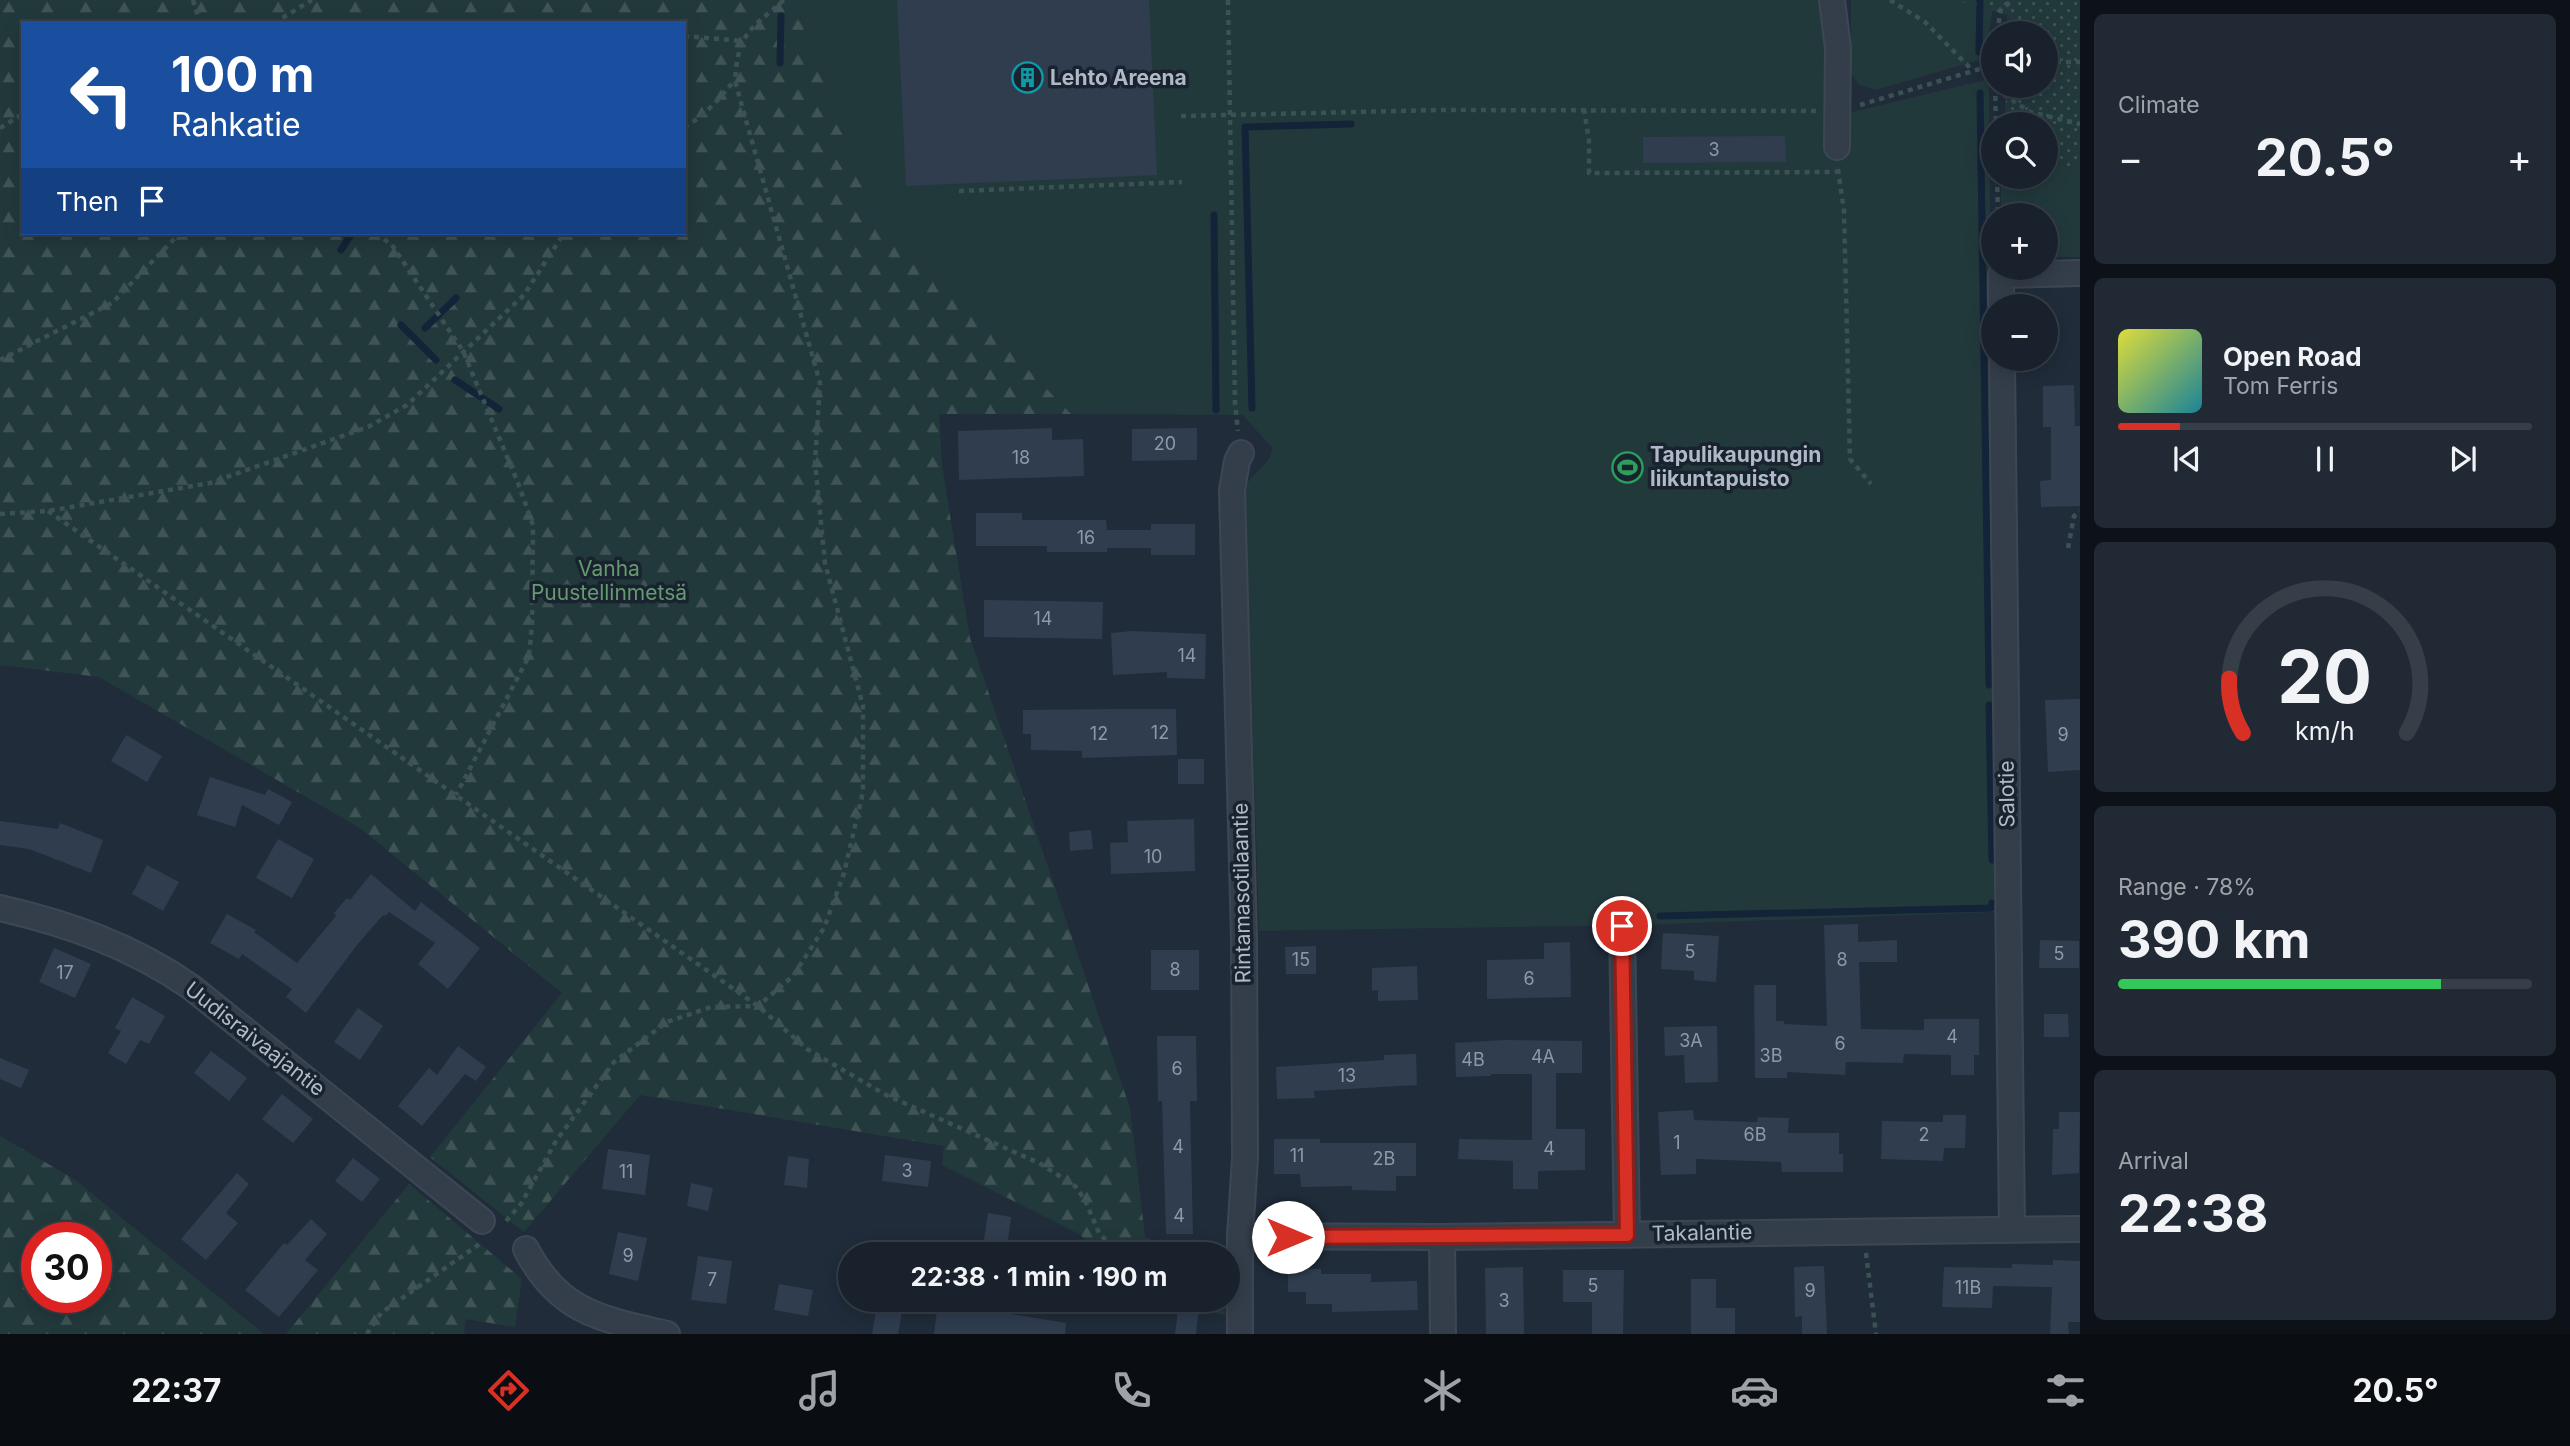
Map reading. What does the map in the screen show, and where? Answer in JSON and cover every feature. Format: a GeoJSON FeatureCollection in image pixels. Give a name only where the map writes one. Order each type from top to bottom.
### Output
{"type":"FeatureCollection","features":[{"type":"Feature","properties":{"kind":"street"},"geometry":{"type":"LineString","coordinates":[[1832,0],[1838,48],[1838,147]]}},
{"type":"Feature","properties":{"kind":"street"},"geometry":{"type":"LineString","coordinates":[[2001,294],[2001,275],[2080,273]]}},
{"type":"Feature","properties":{"kind":"street","name":"Salotie"},"geometry":{"type":"LineString","coordinates":[[2002,371],[2012,1229]]}},
{"type":"Feature","properties":{"kind":"street","name":"Rintamasotilaantie"},"geometry":{"type":"LineString","coordinates":[[1240,1334],[1240,1236],[1245,1158],[1244,938],[1231,490],[1241,453]]}},
{"type":"Feature","properties":{"kind":"street","name":"Uudisraivaajantie"},"geometry":{"type":"LineString","coordinates":[[0,908],[75,928],[124,947],[169,972],[491,1228]]}},
{"type":"Feature","properties":{"kind":"street"},"geometry":{"type":"LineString","coordinates":[[1622,926],[1627,1235]]}},
{"type":"Feature","properties":{"kind":"street","name":"Takalantie"},"geometry":{"type":"LineString","coordinates":[[1240,1236],[1442,1237],[2080,1228]]}},
{"type":"Feature","properties":{"kind":"street"},"geometry":{"type":"LineString","coordinates":[[1442,1237],[1443,1334]]}},
{"type":"Feature","properties":{"kind":"street"},"geometry":{"type":"LineString","coordinates":[[526,1249],[559,1296],[595,1316],[667,1334]]}},
{"type":"Feature","properties":{"kind":"path"},"geometry":{"type":"LineString","coordinates":[[193,0],[199,21]]}},
{"type":"Feature","properties":{"kind":"path"},"geometry":{"type":"LineString","coordinates":[[277,21],[312,0]]}},
{"type":"Feature","properties":{"kind":"path"},"geometry":{"type":"LineString","coordinates":[[367,1334],[381,1313],[521,1204],[556,1141],[614,1062],[667,1022],[711,1007],[758,1006],[793,976],[824,928],[844,873],[863,793],[863,706],[825,563],[815,462],[820,383],[734,81],[736,55],[742,41],[784,0]]}},
{"type":"Feature","properties":{"kind":"path"},"geometry":{"type":"LineString","coordinates":[[1227,0],[1235,404],[1241,453]]}},
{"type":"Feature","properties":{"kind":"path"},"geometry":{"type":"LineString","coordinates":[[1890,0],[1925,22],[1973,71]]}},
{"type":"Feature","properties":{"kind":"path"},"geometry":{"type":"LineString","coordinates":[[1999,21],[2001,9],[2013,0]]}},
{"type":"Feature","properties":{"kind":"path"},"geometry":{"type":"LineString","coordinates":[[686,36],[742,41]]}},
{"type":"Feature","properties":{"kind":"path"},"geometry":{"type":"LineString","coordinates":[[2058,62],[2080,62]]}},
{"type":"Feature","properties":{"kind":"path"},"geometry":{"type":"LineString","coordinates":[[1181,116],[1584,109],[1837,111],[1981,69]]}},
{"type":"Feature","properties":{"kind":"path"},"geometry":{"type":"LineString","coordinates":[[686,125],[710,107],[734,81]]}},
{"type":"Feature","properties":{"kind":"path"},"geometry":{"type":"LineString","coordinates":[[2010,98],[2030,112],[2080,124]]}},
{"type":"Feature","properties":{"kind":"path"},"geometry":{"type":"LineString","coordinates":[[1584,109],[1589,141],[1589,173],[1838,172]]}},
{"type":"Feature","properties":{"kind":"path"},"geometry":{"type":"LineString","coordinates":[[0,128],[21,115]]}},
{"type":"Feature","properties":{"kind":"path"},"geometry":{"type":"LineString","coordinates":[[1838,147],[1838,172],[1844,211],[1850,459],[1871,484]]}},
{"type":"Feature","properties":{"kind":"path"},"geometry":{"type":"LineString","coordinates":[[959,191],[1182,182]]}},
{"type":"Feature","properties":{"kind":"path"},"geometry":{"type":"LineString","coordinates":[[0,360],[112,303],[178,235]]}},
{"type":"Feature","properties":{"kind":"path"},"geometry":{"type":"LineString","coordinates":[[379,235],[392,245],[463,351],[533,526],[529,656],[456,795]]}},
{"type":"Feature","properties":{"kind":"path"},"geometry":{"type":"LineString","coordinates":[[0,514],[48,511],[210,483],[368,427],[407,405],[524,295],[563,235]]}},
{"type":"Feature","properties":{"kind":"path"},"geometry":{"type":"LineString","coordinates":[[48,511],[758,1006],[807,1049],[886,1095],[1039,1163],[1075,1186],[1085,1200],[1099,1233],[1108,1242]]}},
{"type":"Feature","properties":{"kind":"path"},"geometry":{"type":"LineString","coordinates":[[2068,548],[2074,516],[2080,511]]}},
{"type":"Feature","properties":{"kind":"path"},"geometry":{"type":"LineString","coordinates":[[1863,1231],[1876,1334]]}},
{"type":"Feature","properties":{"kind":"green space","name":"Vanha Puustellinmetsä"},"geometry":{"type":"Polygon","coordinates":[[[0,0],[794,0],[870,206],[1071,414],[939,414],[942,466],[970,638],[1130,1108],[1145,1237],[1156,1242],[1088,1242],[1079,1234],[942,1165],[944,1146],[640,1095],[524,1232],[430,1157],[562,993],[360,828],[99,677],[0,665],[0,0]]]}},
{"type":"Feature","properties":{"kind":"green space","name":"Tapulikaupungin liikuntapuisto"},"geometry":{"type":"Polygon","coordinates":[[[794,0],[1845,0],[1844,114],[1981,81],[1981,98],[1989,98],[1989,112],[1981,112],[1981,189],[1990,189],[1990,203],[1981,203],[1981,280],[1991,280],[1991,294],[1981,294],[1981,371],[1991,371],[1996,912],[1638,925],[1259,931],[1245,490],[1268,460],[1272,448],[1243,415],[1071,414],[870,206],[794,0]]]}},
{"type":"Feature","properties":{"kind":"green space"},"geometry":{"type":"Polygon","coordinates":[[[1851,0],[2002,0],[1993,4],[1991,21],[1981,21],[1981,59],[1875,90],[1858,84],[1851,73],[1851,0]]]}},
{"type":"Feature","properties":{"kind":"green space"},"geometry":{"type":"Polygon","coordinates":[[[1954,0],[2080,0],[2080,169],[2058,170],[2058,112],[2005,112],[2006,98],[2058,98],[2058,21],[2007,21],[2007,15],[1954,0]]]}},
{"type":"Feature","properties":{"kind":"green space"},"geometry":{"type":"Polygon","coordinates":[[[2006,98],[2030,98],[2057,112],[2005,112],[2006,98]]]}},
{"type":"Feature","properties":{"kind":"green space"},"geometry":{"type":"Polygon","coordinates":[[[2058,113],[2080,124],[2080,257],[2058,257],[2058,203],[2001,203],[2001,189],[2058,189],[2058,113]]]}},
{"type":"Feature","properties":{"kind":"green space"},"geometry":{"type":"Polygon","coordinates":[[[0,1136],[74,1179],[264,1334],[0,1334],[0,1136]]]}},
{"type":"Feature","properties":{"kind":"green space"},"geometry":{"type":"Polygon","coordinates":[[[409,1184],[522,1279],[515,1327],[466,1319],[464,1334],[286,1334],[409,1184]]]}},
{"type":"Feature","properties":{"kind":"building","name":"Lehto Areena"},"geometry":{"type":"Polygon","coordinates":[[[897,0],[1149,0],[1157,175],[906,186],[897,0]]]}},
{"type":"Feature","properties":{"kind":"building"},"geometry":{"type":"Polygon","coordinates":[[[1785,136],[1786,162],[1643,163],[1643,137],[1785,136]]]}},
{"type":"Feature","properties":{"kind":"building"},"geometry":{"type":"Polygon","coordinates":[[[2074,385],[2075,426],[2080,426],[2080,506],[2041,507],[2040,481],[2051,480],[2051,427],[2043,427],[2043,386],[2074,385]]]}},
{"type":"Feature","properties":{"kind":"building"},"geometry":{"type":"Polygon","coordinates":[[[1052,428],[1052,440],[1083,439],[1084,476],[959,480],[958,431],[1052,428]]]}},
{"type":"Feature","properties":{"kind":"building"},"geometry":{"type":"Polygon","coordinates":[[[1197,428],[1197,460],[1132,461],[1132,429],[1197,428]]]}},
{"type":"Feature","properties":{"kind":"building"},"geometry":{"type":"Polygon","coordinates":[[[976,513],[1022,513],[1022,520],[1106,520],[1107,530],[1151,530],[1151,524],[1195,524],[1195,555],[1151,555],[1151,548],[1107,548],[1107,552],[1047,552],[1047,546],[976,546],[976,513]]]}},
{"type":"Feature","properties":{"kind":"building"},"geometry":{"type":"Polygon","coordinates":[[[984,600],[1103,602],[1102,639],[984,637],[984,600]]]}},
{"type":"Feature","properties":{"kind":"building"},"geometry":{"type":"Polygon","coordinates":[[[1132,631],[1206,634],[1205,679],[1167,678],[1167,672],[1113,675],[1111,633],[1132,631]]]}},
{"type":"Feature","properties":{"kind":"building"},"geometry":{"type":"Polygon","coordinates":[[[2080,699],[2080,770],[2048,772],[2045,700],[2080,699]]]}},
{"type":"Feature","properties":{"kind":"building"},"geometry":{"type":"Polygon","coordinates":[[[1176,709],[1177,755],[1082,758],[1082,751],[1031,750],[1031,734],[1023,734],[1023,710],[1176,709]]]}},
{"type":"Feature","properties":{"kind":"building"},"geometry":{"type":"Polygon","coordinates":[[[126,735],[162,756],[147,782],[111,761],[126,735]]]}},
{"type":"Feature","properties":{"kind":"building"},"geometry":{"type":"Polygon","coordinates":[[[1178,759],[1204,759],[1204,784],[1178,784],[1178,759]]]}},
{"type":"Feature","properties":{"kind":"building"},"geometry":{"type":"Polygon","coordinates":[[[210,777],[265,795],[268,789],[292,802],[279,825],[242,805],[235,827],[197,815],[210,777]]]}},
{"type":"Feature","properties":{"kind":"building"},"geometry":{"type":"Polygon","coordinates":[[[1194,819],[1195,871],[1111,874],[1110,843],[1128,842],[1127,821],[1194,819]]]}},
{"type":"Feature","properties":{"kind":"building"},"geometry":{"type":"Polygon","coordinates":[[[0,821],[58,829],[60,823],[103,840],[91,873],[29,849],[0,845],[0,821]]]}},
{"type":"Feature","properties":{"kind":"building"},"geometry":{"type":"Polygon","coordinates":[[[1091,830],[1093,849],[1070,851],[1069,832],[1091,830]]]}},
{"type":"Feature","properties":{"kind":"building"},"geometry":{"type":"Polygon","coordinates":[[[278,839],[314,859],[292,898],[256,878],[278,839]]]}},
{"type":"Feature","properties":{"kind":"building"},"geometry":{"type":"Polygon","coordinates":[[[147,865],[179,882],[163,911],[132,894],[147,865]]]}},
{"type":"Feature","properties":{"kind":"building"},"geometry":{"type":"Polygon","coordinates":[[[371,874],[415,911],[421,902],[480,948],[448,989],[418,964],[435,943],[389,912],[383,915],[357,945],[306,1013],[286,997],[292,989],[242,954],[239,959],[210,943],[227,914],[256,930],[254,932],[297,963],[336,916],[334,913],[347,898],[350,900],[371,874]]]}},
{"type":"Feature","properties":{"kind":"building"},"geometry":{"type":"Polygon","coordinates":[[[1858,924],[1858,942],[1897,940],[1897,962],[1859,962],[1861,1029],[1924,1030],[1924,1019],[1979,1019],[1979,1055],[1974,1055],[1974,1075],[1951,1075],[1951,1055],[1904,1054],[1903,1063],[1846,1062],[1845,1075],[1787,1072],[1787,1078],[1755,1078],[1754,985],[1776,985],[1776,1021],[1784,1021],[1784,1024],[1827,1026],[1824,925],[1858,924]]]}},
{"type":"Feature","properties":{"kind":"building"},"geometry":{"type":"Polygon","coordinates":[[[1663,933],[1719,936],[1716,982],[1694,980],[1694,971],[1661,969],[1663,933]]]}},
{"type":"Feature","properties":{"kind":"building"},"geometry":{"type":"Polygon","coordinates":[[[2040,940],[2079,941],[2079,968],[2039,968],[2040,940]]]}},
{"type":"Feature","properties":{"kind":"building"},"geometry":{"type":"Polygon","coordinates":[[[1570,942],[1571,997],[1487,999],[1487,960],[1544,959],[1544,943],[1570,942]]]}},
{"type":"Feature","properties":{"kind":"building"},"geometry":{"type":"Polygon","coordinates":[[[1316,946],[1316,974],[1286,974],[1285,947],[1316,946]]]}},
{"type":"Feature","properties":{"kind":"building"},"geometry":{"type":"Polygon","coordinates":[[[54,948],[91,964],[75,998],[39,982],[54,948]]]}},
{"type":"Feature","properties":{"kind":"building"},"geometry":{"type":"Polygon","coordinates":[[[1151,950],[1199,950],[1199,990],[1151,990],[1151,950]]]}},
{"type":"Feature","properties":{"kind":"building"},"geometry":{"type":"Polygon","coordinates":[[[1417,966],[1418,1000],[1378,1001],[1378,990],[1372,991],[1372,968],[1417,966]]]}},
{"type":"Feature","properties":{"kind":"building"},"geometry":{"type":"Polygon","coordinates":[[[132,997],[165,1016],[149,1044],[140,1040],[126,1064],[108,1053],[121,1031],[115,1028],[132,997]]]}},
{"type":"Feature","properties":{"kind":"building"},"geometry":{"type":"Polygon","coordinates":[[[358,1008],[383,1026],[360,1060],[334,1042],[358,1008]]]}},
{"type":"Feature","properties":{"kind":"building"},"geometry":{"type":"Polygon","coordinates":[[[2044,1014],[2068,1014],[2069,1037],[2044,1037],[2044,1014]]]}},
{"type":"Feature","properties":{"kind":"building"},"geometry":{"type":"Polygon","coordinates":[[[1717,1026],[1718,1082],[1685,1083],[1684,1055],[1665,1056],[1664,1027],[1717,1026]]]}},
{"type":"Feature","properties":{"kind":"building"},"geometry":{"type":"Polygon","coordinates":[[[1157,1036],[1196,1036],[1197,1101],[1190,1101],[1193,1234],[1166,1234],[1157,1036]]]}},
{"type":"Feature","properties":{"kind":"building"},"geometry":{"type":"Polygon","coordinates":[[[1504,1040],[1582,1041],[1582,1073],[1556,1073],[1556,1129],[1585,1129],[1585,1170],[1538,1171],[1538,1189],[1513,1189],[1513,1161],[1458,1159],[1459,1139],[1532,1140],[1532,1074],[1456,1077],[1455,1043],[1504,1040]]]}},
{"type":"Feature","properties":{"kind":"building"},"geometry":{"type":"Polygon","coordinates":[[[458,1046],[486,1067],[476,1081],[465,1074],[422,1126],[398,1106],[429,1068],[437,1075],[458,1046]]]}},
{"type":"Feature","properties":{"kind":"building"},"geometry":{"type":"Polygon","coordinates":[[[211,1051],[247,1078],[229,1101],[194,1073],[211,1051]]]}},
{"type":"Feature","properties":{"kind":"building"},"geometry":{"type":"Polygon","coordinates":[[[1416,1054],[1417,1085],[1314,1091],[1315,1098],[1277,1099],[1276,1067],[1384,1060],[1384,1055],[1416,1054]]]}},
{"type":"Feature","properties":{"kind":"building"},"geometry":{"type":"Polygon","coordinates":[[[0,1058],[29,1070],[21,1088],[0,1079],[0,1058]]]}},
{"type":"Feature","properties":{"kind":"building"},"geometry":{"type":"Polygon","coordinates":[[[282,1094],[313,1119],[293,1143],[262,1119],[282,1094]]]}},
{"type":"Feature","properties":{"kind":"building"},"geometry":{"type":"Polygon","coordinates":[[[1693,1110],[1694,1120],[1757,1122],[1758,1117],[1789,1118],[1788,1133],[1839,1133],[1839,1154],[1843,1154],[1843,1172],[1782,1172],[1781,1162],[1696,1159],[1696,1174],[1661,1175],[1658,1112],[1693,1110]]]}},
{"type":"Feature","properties":{"kind":"building"},"geometry":{"type":"Polygon","coordinates":[[[2059,1112],[2080,1112],[2079,1173],[2052,1175],[2053,1129],[2059,1129],[2059,1112]]]}},
{"type":"Feature","properties":{"kind":"building"},"geometry":{"type":"Polygon","coordinates":[[[1943,1115],[1966,1115],[1965,1148],[1944,1148],[1943,1161],[1881,1159],[1882,1121],[1943,1122],[1943,1115]]]}},
{"type":"Feature","properties":{"kind":"building"},"geometry":{"type":"Polygon","coordinates":[[[1274,1139],[1320,1139],[1320,1143],[1416,1143],[1416,1176],[1396,1176],[1396,1191],[1352,1190],[1352,1186],[1301,1187],[1300,1174],[1274,1174],[1274,1139]]]}},
{"type":"Feature","properties":{"kind":"building"},"geometry":{"type":"Polygon","coordinates":[[[608,1149],[650,1155],[645,1195],[602,1189],[608,1149]]]}},
{"type":"Feature","properties":{"kind":"building"},"geometry":{"type":"Polygon","coordinates":[[[885,1155],[931,1161],[928,1187],[882,1181],[885,1155]]]}},
{"type":"Feature","properties":{"kind":"building"},"geometry":{"type":"Polygon","coordinates":[[[788,1156],[809,1159],[807,1188],[784,1185],[788,1156]]]}},
{"type":"Feature","properties":{"kind":"building"},"geometry":{"type":"Polygon","coordinates":[[[353,1158],[380,1179],[362,1202],[335,1181],[353,1158]]]}},
{"type":"Feature","properties":{"kind":"building"},"geometry":{"type":"Polygon","coordinates":[[[237,1173],[249,1184],[226,1213],[238,1223],[206,1260],[181,1239],[237,1173]]]}},
{"type":"Feature","properties":{"kind":"building"},"geometry":{"type":"Polygon","coordinates":[[[691,1183],[713,1188],[708,1211],[687,1206],[691,1183]]]}},
{"type":"Feature","properties":{"kind":"building"},"geometry":{"type":"Polygon","coordinates":[[[988,1213],[1011,1217],[1008,1242],[984,1242],[988,1213]]]}},
{"type":"Feature","properties":{"kind":"building"},"geometry":{"type":"Polygon","coordinates":[[[311,1219],[327,1234],[305,1260],[318,1270],[279,1317],[245,1290],[284,1243],[287,1245],[311,1219]]]}},
{"type":"Feature","properties":{"kind":"building"},"geometry":{"type":"Polygon","coordinates":[[[618,1232],[647,1238],[638,1281],[609,1274],[618,1232]]]}},
{"type":"Feature","properties":{"kind":"building"},"geometry":{"type":"Polygon","coordinates":[[[698,1256],[732,1261],[726,1304],[691,1300],[698,1256]]]}},
{"type":"Feature","properties":{"kind":"building"},"geometry":{"type":"Polygon","coordinates":[[[2053,1260],[2080,1261],[2080,1322],[2068,1322],[2069,1334],[2050,1334],[2052,1287],[1993,1286],[1992,1308],[1942,1307],[1944,1267],[2012,1268],[2012,1264],[2053,1265],[2053,1260]]]}},
{"type":"Feature","properties":{"kind":"building"},"geometry":{"type":"Polygon","coordinates":[[[1824,1266],[1827,1334],[1802,1334],[1802,1316],[1795,1317],[1794,1267],[1824,1266]]]}},
{"type":"Feature","properties":{"kind":"building"},"geometry":{"type":"Polygon","coordinates":[[[1523,1267],[1524,1334],[1486,1334],[1485,1268],[1523,1267]]]}},
{"type":"Feature","properties":{"kind":"building"},"geometry":{"type":"Polygon","coordinates":[[[1288,1269],[1321,1269],[1321,1274],[1371,1274],[1371,1282],[1417,1281],[1418,1310],[1332,1312],[1332,1304],[1306,1304],[1306,1292],[1288,1292],[1288,1269]]]}},
{"type":"Feature","properties":{"kind":"building"},"geometry":{"type":"Polygon","coordinates":[[[1563,1270],[1624,1270],[1623,1334],[1592,1334],[1592,1302],[1563,1302],[1563,1270]]]}},
{"type":"Feature","properties":{"kind":"building"},"geometry":{"type":"Polygon","coordinates":[[[1691,1279],[1716,1279],[1716,1308],[1735,1308],[1735,1334],[1691,1334],[1691,1279]]]}},
{"type":"Feature","properties":{"kind":"building"},"geometry":{"type":"Polygon","coordinates":[[[779,1284],[813,1290],[808,1316],[774,1310],[779,1284]]]}},
{"type":"Feature","properties":{"kind":"building"},"geometry":{"type":"Polygon","coordinates":[[[876,1312],[902,1312],[898,1334],[872,1334],[876,1312]]]}},
{"type":"Feature","properties":{"kind":"building"},"geometry":{"type":"Polygon","coordinates":[[[937,1312],[999,1312],[1066,1323],[1065,1334],[934,1334],[937,1312]]]}},
{"type":"Feature","properties":{"kind":"building"},"geometry":{"type":"Polygon","coordinates":[[[1178,1312],[1198,1314],[1196,1334],[1175,1334],[1178,1312]]]}},
{"type":"Feature","properties":{"kind":"waterway"},"geometry":{"type":"LineString","coordinates":[[1979,52],[1980,0]]}},
{"type":"Feature","properties":{"kind":"waterway"},"geometry":{"type":"LineString","coordinates":[[780,63],[781,16]]}},
{"type":"Feature","properties":{"kind":"waterway"},"geometry":{"type":"LineString","coordinates":[[1980,93],[1989,685]]}},
{"type":"Feature","properties":{"kind":"waterway"},"geometry":{"type":"LineString","coordinates":[[1252,408],[1245,127],[1351,124]]}},
{"type":"Feature","properties":{"kind":"waterway"},"geometry":{"type":"LineString","coordinates":[[1214,215],[1216,410]]}},
{"type":"Feature","properties":{"kind":"waterway"},"geometry":{"type":"LineString","coordinates":[[341,250],[351,235]]}},
{"type":"Feature","properties":{"kind":"waterway"},"geometry":{"type":"LineString","coordinates":[[425,328],[456,298]]}},
{"type":"Feature","properties":{"kind":"waterway"},"geometry":{"type":"LineString","coordinates":[[401,325],[436,360]]}},
{"type":"Feature","properties":{"kind":"waterway"},"geometry":{"type":"LineString","coordinates":[[455,380],[499,409]]}},
{"type":"Feature","properties":{"kind":"waterway"},"geometry":{"type":"LineString","coordinates":[[1989,705],[1992,860]]}},
{"type":"Feature","properties":{"kind":"waterway"},"geometry":{"type":"LineString","coordinates":[[1660,916],[1991,908],[1992,903]]}},
{"type":"Feature","properties":{"kind":"place","name":"Lehto Areena"},"geometry":{"type":"Point","coordinates":[1027,78]}},
{"type":"Feature","properties":{"kind":"place","name":"Tapulikaupungin liikuntapuisto"},"geometry":{"type":"Point","coordinates":[1627,467]}},
{"type":"Feature","properties":{"kind":"route"},"geometry":{"type":"LineString","coordinates":[[1288,1237],[1627,1235],[1622,926]]}}]}
